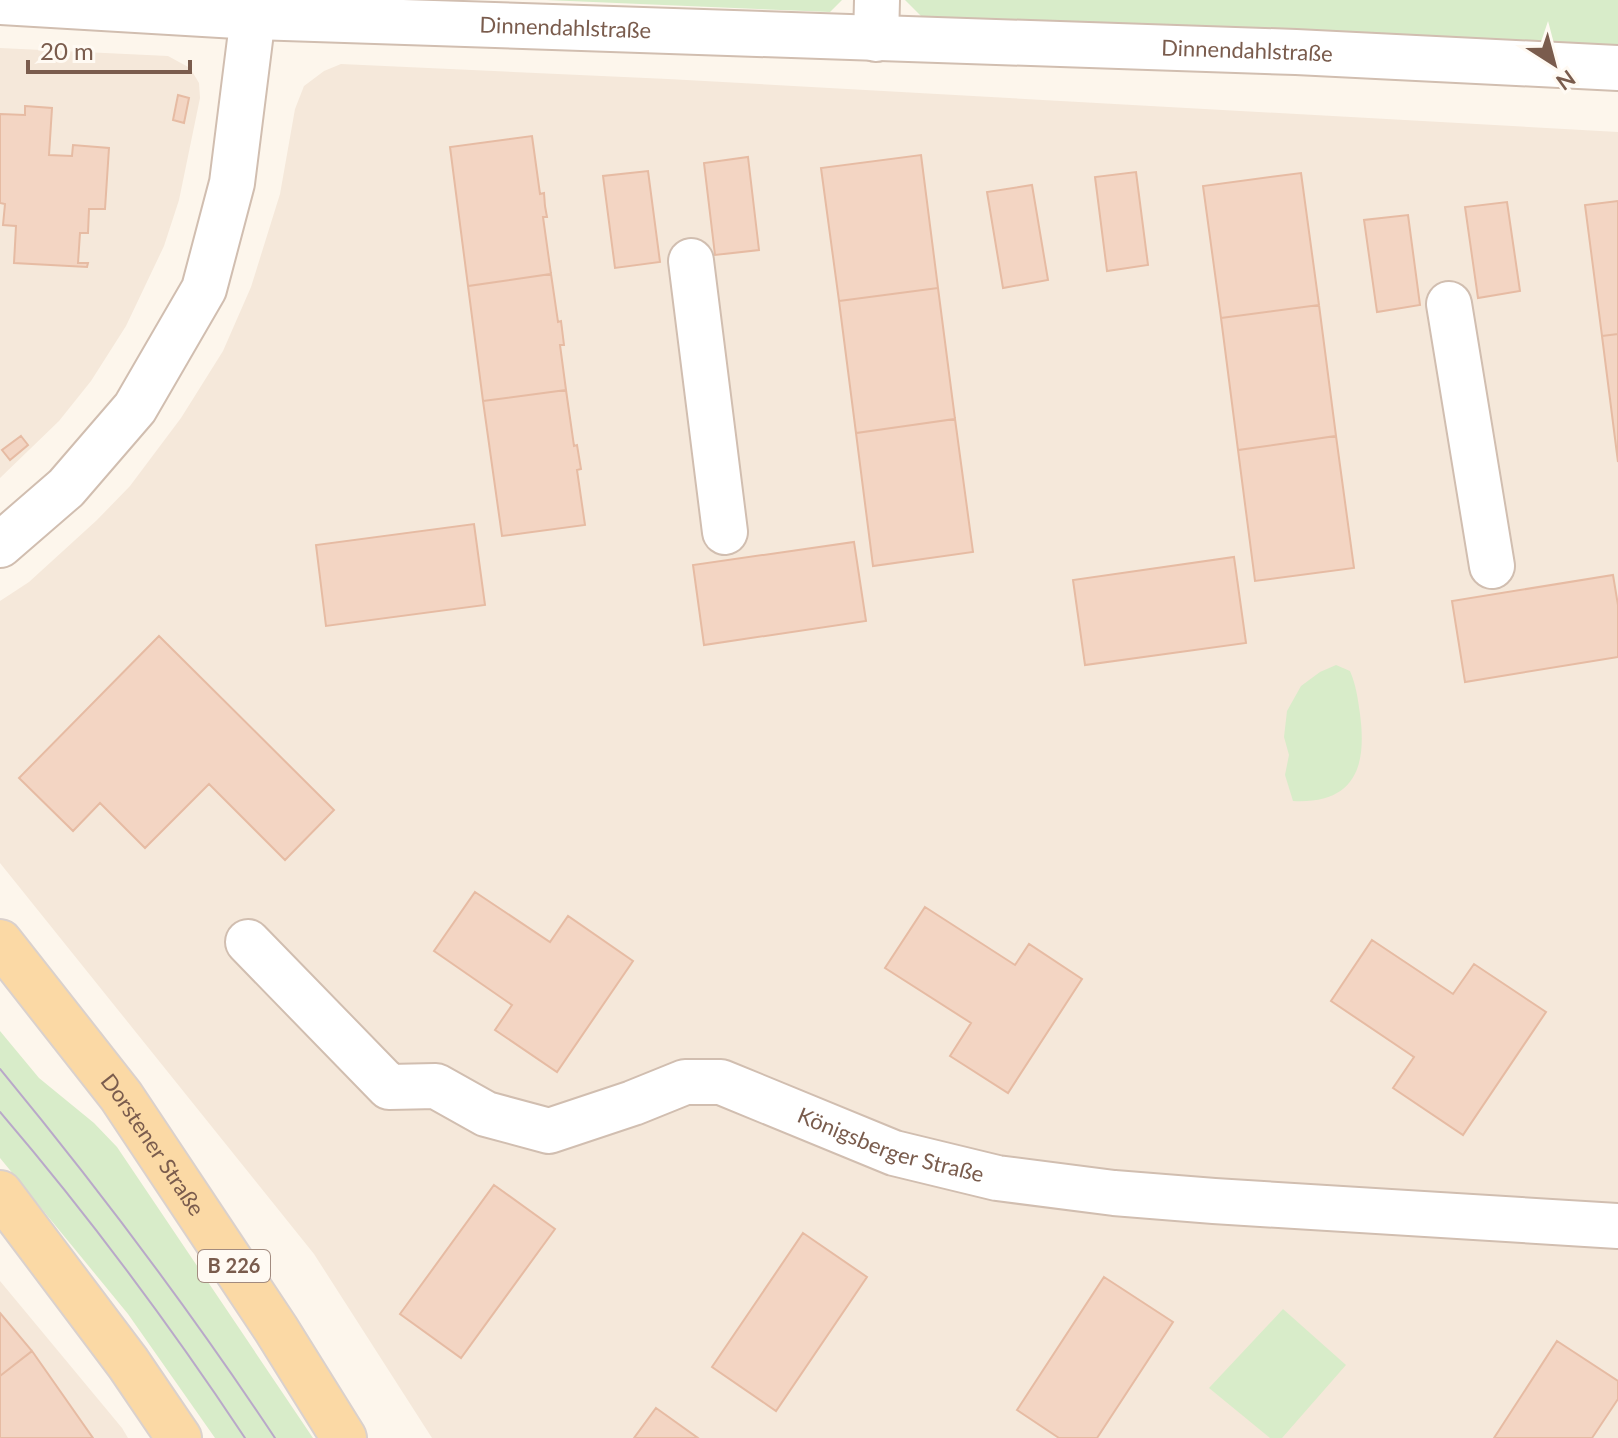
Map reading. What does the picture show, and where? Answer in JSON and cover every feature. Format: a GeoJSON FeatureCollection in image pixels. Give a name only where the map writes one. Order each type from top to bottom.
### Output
{"type":"FeatureCollection","features":[{"type":"Feature","properties":{"kind":"main road","name":"Dorstener Straße"},"geometry":{"type":"LineString","coordinates":[[0,942],[121,1096],[276,1329],[344,1438]]}},
{"type":"Feature","properties":{"kind":"main road"},"geometry":{"type":"LineString","coordinates":[[0,1193],[128,1363],[179,1438]]}},
{"type":"Feature","properties":{"kind":"street","name":"Dinnendahlstraße"},"geometry":{"type":"LineString","coordinates":[[0,2],[876,20],[1296,52],[1618,68]]}},
{"type":"Feature","properties":{"kind":"street"},"geometry":{"type":"LineString","coordinates":[[0,545],[66,488],[135,408],[204,289],[232,183],[254,8]]}},
{"type":"Feature","properties":{"kind":"street"},"geometry":{"type":"LineString","coordinates":[[691,261],[725,532]]}},
{"type":"Feature","properties":{"kind":"street"},"geometry":{"type":"LineString","coordinates":[[1449,304],[1492,566]]}},
{"type":"Feature","properties":{"kind":"street","name":"Königsberger Straße"},"geometry":{"type":"LineString","coordinates":[[248,942],[389,1087],[436,1086],[486,1114],[549,1131],[685,1082],[721,1082],[894,1153],[997,1178],[1114,1193],[1214,1201],[1618,1226]]}},
{"type":"Feature","properties":{"kind":"shaded area"},"geometry":{"type":"Polygon","coordinates":[[[0,48],[168,56],[190,68],[199,83],[200,98],[179,200],[164,246],[126,326],[91,381],[59,421],[0,478],[0,48]]]}},
{"type":"Feature","properties":{"kind":"shaded area"},"geometry":{"type":"Polygon","coordinates":[[[341,64],[668,79],[1618,132],[1618,1438],[432,1438],[314,1254],[0,863],[0,601],[29,582],[97,520],[130,486],[181,418],[223,351],[251,287],[280,194],[295,109],[304,86],[324,71],[341,64]]]}},
{"type":"Feature","properties":{"kind":"shaded area"},"geometry":{"type":"Polygon","coordinates":[[[0,1281],[122,1428],[128,1438],[0,1438],[0,1281]]]}},
{"type":"Feature","properties":{"kind":"green space"},"geometry":{"type":"Polygon","coordinates":[[[546,0],[842,0],[830,12],[546,0]]]}},
{"type":"Feature","properties":{"kind":"green space"},"geometry":{"type":"Polygon","coordinates":[[[905,0],[1618,0],[1618,47],[922,17],[905,0]]]}},
{"type":"Feature","properties":{"kind":"green space"},"geometry":{"type":"Polygon","coordinates":[[[1336,665],[1350,671],[1356,692],[1362,733],[1358,766],[1343,789],[1331,796],[1293,801],[1285,775],[1289,755],[1284,737],[1287,711],[1301,686],[1336,665]]]}},
{"type":"Feature","properties":{"kind":"green space"},"geometry":{"type":"Polygon","coordinates":[[[0,1031],[39,1078],[94,1123],[117,1147],[313,1438],[215,1438],[128,1314],[0,1158],[0,1031]]]}},
{"type":"Feature","properties":{"kind":"green space"},"geometry":{"type":"Polygon","coordinates":[[[1283,1309],[1346,1365],[1282,1438],[1270,1438],[1209,1388],[1283,1309]]]}},
{"type":"Feature","properties":{"kind":"building"},"geometry":{"type":"Polygon","coordinates":[[[178,95],[189,98],[184,123],[173,120],[178,95]]]}},
{"type":"Feature","properties":{"kind":"building"},"geometry":{"type":"Polygon","coordinates":[[[25,106],[52,108],[49,155],[72,156],[73,145],[109,148],[105,209],[89,209],[88,233],[80,233],[78,263],[88,263],[87,267],[14,263],[16,226],[3,225],[5,204],[0,203],[0,114],[25,115],[25,106]]]}},
{"type":"Feature","properties":{"kind":"building"},"geometry":{"type":"Polygon","coordinates":[[[532,136],[540,194],[544,193],[547,217],[543,217],[551,274],[468,286],[450,147],[532,136]]]}},
{"type":"Feature","properties":{"kind":"building"},"geometry":{"type":"Polygon","coordinates":[[[921,155],[938,288],[839,301],[821,168],[921,155]]]}},
{"type":"Feature","properties":{"kind":"building"},"geometry":{"type":"Polygon","coordinates":[[[748,157],[759,250],[715,255],[704,163],[748,157]]]}},
{"type":"Feature","properties":{"kind":"building"},"geometry":{"type":"Polygon","coordinates":[[[648,171],[660,262],[615,268],[603,176],[648,171]]]}},
{"type":"Feature","properties":{"kind":"building"},"geometry":{"type":"Polygon","coordinates":[[[1136,172],[1148,265],[1107,271],[1095,177],[1136,172]]]}},
{"type":"Feature","properties":{"kind":"building"},"geometry":{"type":"Polygon","coordinates":[[[1301,173],[1319,305],[1221,318],[1203,186],[1301,173]]]}},
{"type":"Feature","properties":{"kind":"building"},"geometry":{"type":"Polygon","coordinates":[[[1032,185],[1048,280],[1003,288],[987,192],[1032,185]]]}},
{"type":"Feature","properties":{"kind":"building"},"geometry":{"type":"Polygon","coordinates":[[[1618,201],[1618,334],[1602,336],[1585,205],[1618,201]]]}},
{"type":"Feature","properties":{"kind":"building"},"geometry":{"type":"Polygon","coordinates":[[[1507,202],[1520,291],[1478,298],[1465,207],[1507,202]]]}},
{"type":"Feature","properties":{"kind":"building"},"geometry":{"type":"Polygon","coordinates":[[[1408,215],[1420,305],[1377,312],[1364,220],[1408,215]]]}},
{"type":"Feature","properties":{"kind":"building"},"geometry":{"type":"Polygon","coordinates":[[[551,274],[558,322],[561,321],[564,345],[560,345],[566,390],[483,401],[468,286],[551,274]]]}},
{"type":"Feature","properties":{"kind":"building"},"geometry":{"type":"Polygon","coordinates":[[[938,288],[955,419],[856,433],[839,301],[938,288]]]}},
{"type":"Feature","properties":{"kind":"building"},"geometry":{"type":"Polygon","coordinates":[[[1319,305],[1336,436],[1238,450],[1221,318],[1319,305]]]}},
{"type":"Feature","properties":{"kind":"building"},"geometry":{"type":"Polygon","coordinates":[[[1618,334],[1618,462],[1602,336],[1618,334]]]}},
{"type":"Feature","properties":{"kind":"building"},"geometry":{"type":"Polygon","coordinates":[[[566,390],[574,446],[577,445],[581,469],[577,470],[585,525],[502,536],[483,401],[566,390]]]}},
{"type":"Feature","properties":{"kind":"building"},"geometry":{"type":"Polygon","coordinates":[[[955,419],[973,552],[873,566],[856,433],[955,419]]]}},
{"type":"Feature","properties":{"kind":"building"},"geometry":{"type":"Polygon","coordinates":[[[21,436],[28,445],[10,460],[2,450],[21,436]]]}},
{"type":"Feature","properties":{"kind":"building"},"geometry":{"type":"Polygon","coordinates":[[[1336,436],[1354,568],[1255,581],[1238,450],[1336,436]]]}},
{"type":"Feature","properties":{"kind":"building"},"geometry":{"type":"Polygon","coordinates":[[[474,524],[485,605],[326,626],[316,545],[474,524]]]}},
{"type":"Feature","properties":{"kind":"building"},"geometry":{"type":"Polygon","coordinates":[[[854,542],[866,621],[704,645],[693,565],[854,542]]]}},
{"type":"Feature","properties":{"kind":"building"},"geometry":{"type":"Polygon","coordinates":[[[1234,557],[1246,643],[1085,665],[1073,580],[1234,557]]]}},
{"type":"Feature","properties":{"kind":"building"},"geometry":{"type":"Polygon","coordinates":[[[1613,575],[1618,605],[1618,657],[1465,682],[1452,601],[1613,575]]]}},
{"type":"Feature","properties":{"kind":"building"},"geometry":{"type":"Polygon","coordinates":[[[159,636],[334,810],[285,860],[209,784],[145,848],[100,803],[73,831],[19,778],[159,636]]]}},
{"type":"Feature","properties":{"kind":"building"},"geometry":{"type":"Polygon","coordinates":[[[475,892],[550,942],[568,916],[633,961],[557,1072],[495,1030],[512,1005],[434,951],[475,892]]]}},
{"type":"Feature","properties":{"kind":"building"},"geometry":{"type":"Polygon","coordinates":[[[925,907],[1015,965],[1029,944],[1082,979],[1008,1093],[950,1056],[971,1023],[885,968],[925,907]]]}},
{"type":"Feature","properties":{"kind":"building"},"geometry":{"type":"Polygon","coordinates":[[[1372,940],[1453,994],[1474,964],[1546,1012],[1463,1135],[1393,1088],[1414,1057],[1331,1001],[1372,940]]]}},
{"type":"Feature","properties":{"kind":"building"},"geometry":{"type":"Polygon","coordinates":[[[494,1185],[555,1229],[461,1358],[400,1314],[494,1185]]]}},
{"type":"Feature","properties":{"kind":"building"},"geometry":{"type":"Polygon","coordinates":[[[803,1233],[867,1277],[776,1411],[712,1367],[803,1233]]]}},
{"type":"Feature","properties":{"kind":"building"},"geometry":{"type":"Polygon","coordinates":[[[1104,1277],[1173,1322],[1097,1438],[1059,1438],[1017,1410],[1104,1277]]]}},
{"type":"Feature","properties":{"kind":"building"},"geometry":{"type":"Polygon","coordinates":[[[0,1313],[32,1351],[0,1376],[0,1313]]]}},
{"type":"Feature","properties":{"kind":"building"},"geometry":{"type":"Polygon","coordinates":[[[1557,1341],[1618,1381],[1618,1399],[1592,1438],[1494,1438],[1557,1341]]]}},
{"type":"Feature","properties":{"kind":"building"},"geometry":{"type":"Polygon","coordinates":[[[32,1351],[93,1438],[0,1438],[0,1376],[32,1351]]]}},
{"type":"Feature","properties":{"kind":"building"},"geometry":{"type":"Polygon","coordinates":[[[656,1408],[698,1438],[634,1438],[656,1408]]]}},
{"type":"Feature","properties":{"kind":"tram line"},"geometry":{"type":"LineString","coordinates":[[0,1069],[142,1250],[275,1438]]}},
{"type":"Feature","properties":{"kind":"tram line"},"geometry":{"type":"LineString","coordinates":[[0,1112],[127,1271],[245,1438]]}}]}
